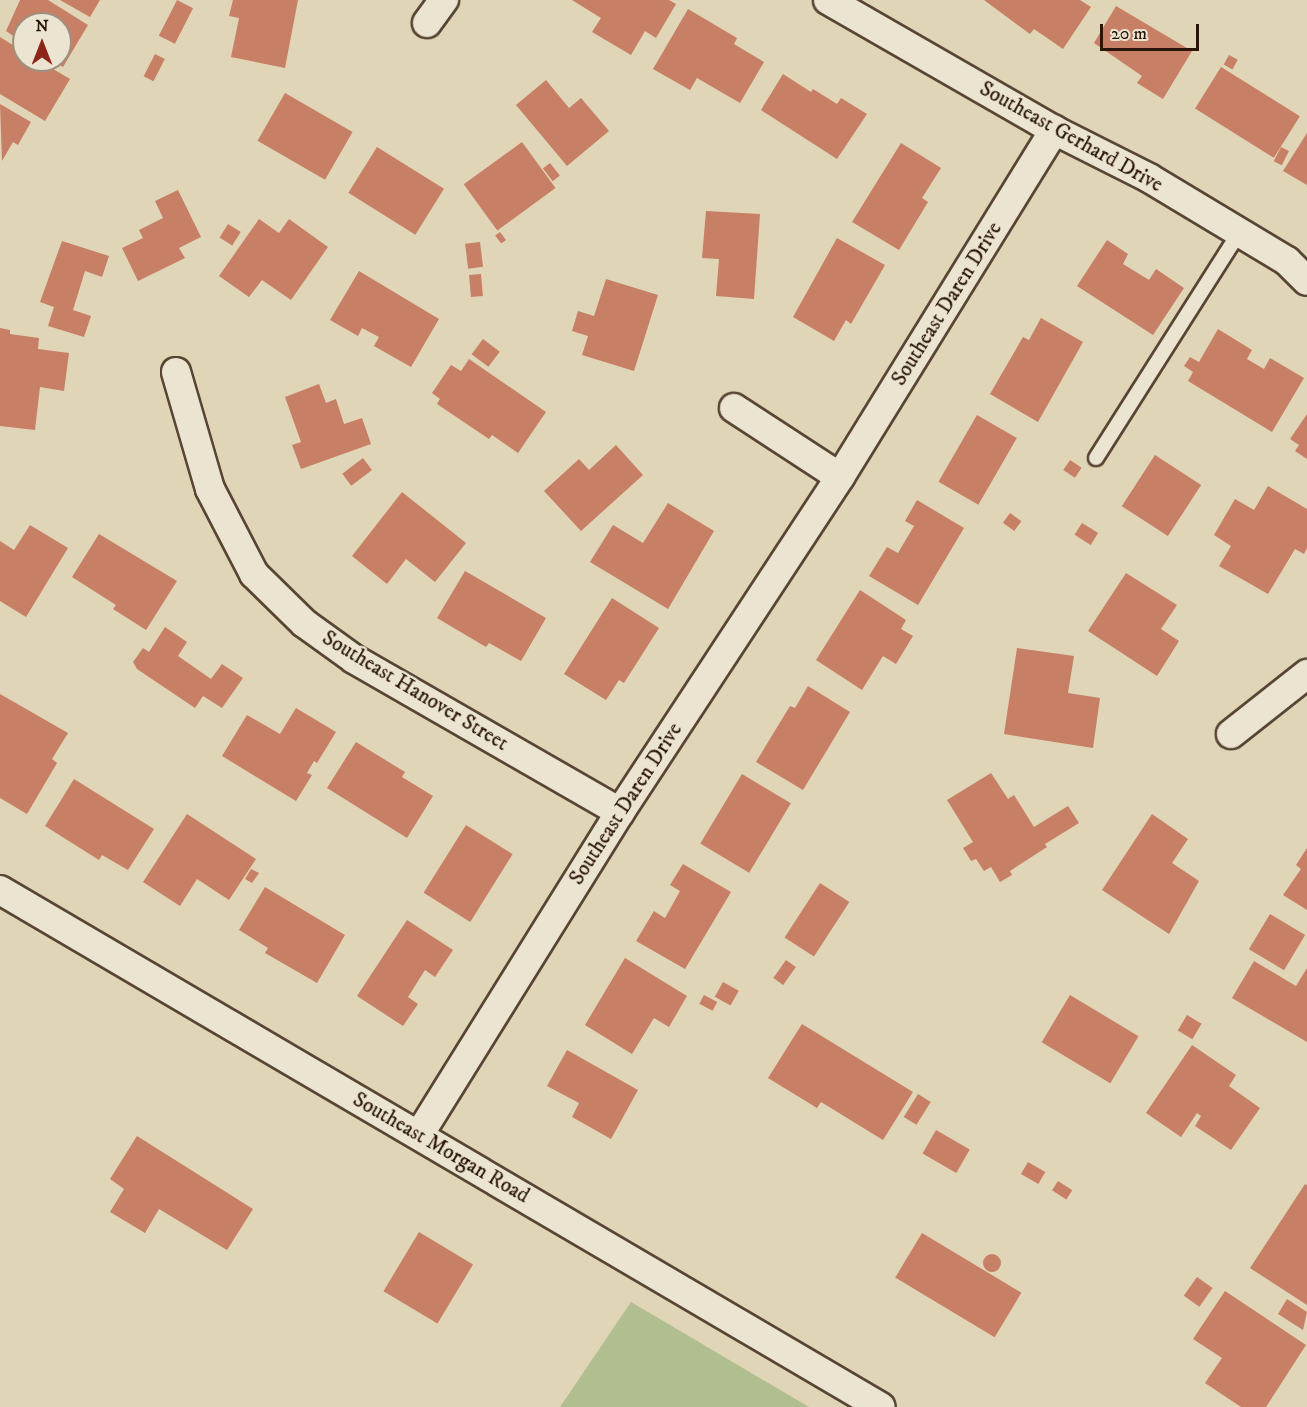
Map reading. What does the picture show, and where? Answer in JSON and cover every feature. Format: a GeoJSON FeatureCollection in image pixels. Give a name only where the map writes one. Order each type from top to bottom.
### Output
{"type":"FeatureCollection","features":[{"type":"Feature","properties":{"kind":"street"},"geometry":{"type":"LineString","coordinates":[[427,23],[444,0]]}},
{"type":"Feature","properties":{"kind":"street","name":"Southeast Gerhard Drive"},"geometry":{"type":"LineString","coordinates":[[828,0],[1054,130],[1149,178],[1287,261],[1307,281]]}},
{"type":"Feature","properties":{"kind":"street","name":"Southeast Daren Drive"},"geometry":{"type":"LineString","coordinates":[[419,1136],[620,812],[840,477],[1054,130]]}},
{"type":"Feature","properties":{"kind":"street","name":"Southeast Hanover Street"},"geometry":{"type":"LineString","coordinates":[[176,372],[210,489],[254,574],[304,623],[354,659],[620,812]]}},
{"type":"Feature","properties":{"kind":"street"},"geometry":{"type":"LineString","coordinates":[[734,408],[840,477]]}},
{"type":"Feature","properties":{"kind":"street"},"geometry":{"type":"LineString","coordinates":[[1231,735],[1307,674]]}},
{"type":"Feature","properties":{"kind":"street","name":"Southeast Morgan Road"},"geometry":{"type":"LineString","coordinates":[[0,890],[881,1407]]}},
{"type":"Feature","properties":{"kind":"lane"},"geometry":{"type":"LineString","coordinates":[[1096,458],[1239,233]]}},
{"type":"Feature","properties":{"kind":"green space"},"geometry":{"type":"Polygon","coordinates":[[[631,1302],[809,1407],[560,1407],[631,1302]]]}},
{"type":"Feature","properties":{"kind":"building"},"geometry":{"type":"Polygon","coordinates":[[[20,0],[48,0],[67,12],[15,12],[20,0]]]}},
{"type":"Feature","properties":{"kind":"building"},"geometry":{"type":"Polygon","coordinates":[[[60,0],[100,0],[90,17],[60,0]]]}},
{"type":"Feature","properties":{"kind":"building"},"geometry":{"type":"Polygon","coordinates":[[[177,0],[193,8],[175,44],[159,36],[177,0]]]}},
{"type":"Feature","properties":{"kind":"building"},"geometry":{"type":"Polygon","coordinates":[[[233,0],[298,0],[285,68],[231,57],[239,18],[229,16],[233,0]]]}},
{"type":"Feature","properties":{"kind":"building"},"geometry":{"type":"Polygon","coordinates":[[[572,0],[669,0],[676,4],[656,38],[645,31],[631,55],[592,32],[601,18],[572,0]]]}},
{"type":"Feature","properties":{"kind":"building"},"geometry":{"type":"Polygon","coordinates":[[[984,0],[1080,0],[1091,7],[1063,49],[1034,29],[1030,34],[984,0]]]}},
{"type":"Feature","properties":{"kind":"building"},"geometry":{"type":"Polygon","coordinates":[[[1116,6],[1192,51],[1163,99],[1137,83],[1142,76],[1094,43],[1116,6]]]}},
{"type":"Feature","properties":{"kind":"building"},"geometry":{"type":"Polygon","coordinates":[[[688,9],[737,38],[734,44],[764,62],[740,103],[697,78],[690,90],[653,69],[688,9]]]}},
{"type":"Feature","properties":{"kind":"building"},"geometry":{"type":"Polygon","coordinates":[[[72,15],[88,25],[72,52],[72,15]]]}},
{"type":"Feature","properties":{"kind":"building"},"geometry":{"type":"Polygon","coordinates":[[[12,18],[12,35],[6,31],[12,18]]]}},
{"type":"Feature","properties":{"kind":"building"},"geometry":{"type":"Polygon","coordinates":[[[0,37],[12,44],[12,72],[58,72],[70,79],[45,121],[0,94],[0,37]]]}},
{"type":"Feature","properties":{"kind":"building"},"geometry":{"type":"Polygon","coordinates":[[[155,54],[165,59],[153,81],[144,76],[155,54]]]}},
{"type":"Feature","properties":{"kind":"building"},"geometry":{"type":"Polygon","coordinates":[[[1229,55],[1238,60],[1232,69],[1224,65],[1229,55]]]}},
{"type":"Feature","properties":{"kind":"building"},"geometry":{"type":"Polygon","coordinates":[[[1221,67],[1300,116],[1274,158],[1195,109],[1221,67]]]}},
{"type":"Feature","properties":{"kind":"building"},"geometry":{"type":"Polygon","coordinates":[[[783,74],[811,92],[813,89],[837,104],[841,98],[867,114],[837,159],[761,110],[783,74]]]}},
{"type":"Feature","properties":{"kind":"building"},"geometry":{"type":"Polygon","coordinates":[[[546,80],[569,108],[581,98],[609,131],[567,166],[516,105],[546,80]]]}},
{"type":"Feature","properties":{"kind":"building"},"geometry":{"type":"Polygon","coordinates":[[[285,93],[353,132],[325,180],[258,141],[285,93]]]}},
{"type":"Feature","properties":{"kind":"building"},"geometry":{"type":"Polygon","coordinates":[[[0,104],[31,122],[18,145],[13,142],[2,161],[0,104]]]}},
{"type":"Feature","properties":{"kind":"building"},"geometry":{"type":"Polygon","coordinates":[[[1307,133],[1307,185],[1283,171],[1307,133]]]}},
{"type":"Feature","properties":{"kind":"building"},"geometry":{"type":"Polygon","coordinates":[[[522,142],[556,188],[497,230],[464,184],[522,142]]]}},
{"type":"Feature","properties":{"kind":"building"},"geometry":{"type":"Polygon","coordinates":[[[901,143],[941,168],[922,198],[928,202],[899,250],[852,222],[901,143]]]}},
{"type":"Feature","properties":{"kind":"building"},"geometry":{"type":"Polygon","coordinates":[[[377,147],[444,189],[415,235],[348,193],[377,147]]]}},
{"type":"Feature","properties":{"kind":"building"},"geometry":{"type":"Polygon","coordinates":[[[1281,147],[1289,151],[1282,165],[1274,161],[1281,147]]]}},
{"type":"Feature","properties":{"kind":"building"},"geometry":{"type":"Polygon","coordinates":[[[550,163],[560,176],[553,181],[543,169],[550,163]]]}},
{"type":"Feature","properties":{"kind":"building"},"geometry":{"type":"Polygon","coordinates":[[[178,190],[201,237],[179,248],[185,258],[138,281],[122,248],[143,238],[139,230],[163,218],[155,201],[178,190]]]}},
{"type":"Feature","properties":{"kind":"building"},"geometry":{"type":"Polygon","coordinates":[[[706,211],[760,214],[754,299],[716,296],[719,259],[702,258],[706,211]]]}},
{"type":"Feature","properties":{"kind":"building"},"geometry":{"type":"Polygon","coordinates":[[[259,219],[279,233],[289,219],[328,247],[291,300],[262,280],[249,297],[219,276],[259,219]]]}},
{"type":"Feature","properties":{"kind":"building"},"geometry":{"type":"Polygon","coordinates":[[[228,224],[241,232],[232,246],[220,238],[228,224]]]}},
{"type":"Feature","properties":{"kind":"building"},"geometry":{"type":"Polygon","coordinates":[[[500,232],[506,240],[501,244],[495,236],[500,232]]]}},
{"type":"Feature","properties":{"kind":"building"},"geometry":{"type":"Polygon","coordinates":[[[837,238],[885,265],[851,324],[846,320],[834,341],[793,317],[837,238]]]}},
{"type":"Feature","properties":{"kind":"building"},"geometry":{"type":"Polygon","coordinates":[[[1107,240],[1128,254],[1123,264],[1149,280],[1156,269],[1184,288],[1153,335],[1077,286],[1107,240]]]}},
{"type":"Feature","properties":{"kind":"building"},"geometry":{"type":"Polygon","coordinates":[[[62,241],[109,256],[102,277],[85,271],[73,310],[91,316],[84,337],[48,326],[54,307],[40,302],[62,241]]]}},
{"type":"Feature","properties":{"kind":"building"},"geometry":{"type":"Polygon","coordinates":[[[480,242],[483,267],[468,269],[465,244],[480,242]]]}},
{"type":"Feature","properties":{"kind":"building"},"geometry":{"type":"Polygon","coordinates":[[[359,271],[439,319],[411,367],[374,346],[379,337],[362,328],[358,336],[330,320],[359,271]]]}},
{"type":"Feature","properties":{"kind":"building"},"geometry":{"type":"Polygon","coordinates":[[[481,274],[483,296],[471,297],[469,275],[481,274]]]}},
{"type":"Feature","properties":{"kind":"building"},"geometry":{"type":"Polygon","coordinates":[[[606,279],[658,295],[634,371],[582,355],[588,336],[572,331],[578,311],[594,316],[606,279]]]}},
{"type":"Feature","properties":{"kind":"building"},"geometry":{"type":"Polygon","coordinates":[[[1041,318],[1083,342],[1038,422],[990,394],[1023,337],[1029,340],[1041,318]]]}},
{"type":"Feature","properties":{"kind":"building"},"geometry":{"type":"Polygon","coordinates":[[[0,328],[10,330],[10,334],[39,338],[38,349],[69,353],[64,391],[40,387],[35,430],[0,426],[0,328]]]}},
{"type":"Feature","properties":{"kind":"building"},"geometry":{"type":"Polygon","coordinates":[[[1218,329],[1252,350],[1247,359],[1264,369],[1270,358],[1304,378],[1272,432],[1188,381],[1193,372],[1184,366],[1190,357],[1199,362],[1218,329]]]}},
{"type":"Feature","properties":{"kind":"building"},"geometry":{"type":"Polygon","coordinates":[[[483,339],[500,352],[488,367],[472,354],[483,339]]]}},
{"type":"Feature","properties":{"kind":"building"},"geometry":{"type":"Polygon","coordinates":[[[469,359],[546,412],[518,453],[492,435],[489,439],[437,404],[440,399],[432,393],[451,365],[461,371],[469,359]]]}},
{"type":"Feature","properties":{"kind":"building"},"geometry":{"type":"Polygon","coordinates":[[[319,384],[326,403],[336,399],[344,424],[362,418],[371,444],[301,469],[292,445],[301,442],[285,397],[319,384]]]}},
{"type":"Feature","properties":{"kind":"building"},"geometry":{"type":"Polygon","coordinates":[[[1307,414],[1307,459],[1295,451],[1299,445],[1290,439],[1307,414]]]}},
{"type":"Feature","properties":{"kind":"building"},"geometry":{"type":"Polygon","coordinates":[[[977,415],[1017,438],[978,505],[938,482],[977,415]]]}},
{"type":"Feature","properties":{"kind":"building"},"geometry":{"type":"Polygon","coordinates":[[[616,445],[643,475],[581,531],[544,491],[579,459],[589,470],[616,445]]]}},
{"type":"Feature","properties":{"kind":"building"},"geometry":{"type":"Polygon","coordinates":[[[1155,455],[1201,485],[1168,536],[1122,506],[1155,455]]]}},
{"type":"Feature","properties":{"kind":"building"},"geometry":{"type":"Polygon","coordinates":[[[363,458],[372,470],[351,486],[342,474],[363,458]]]}},
{"type":"Feature","properties":{"kind":"building"},"geometry":{"type":"Polygon","coordinates":[[[1070,460],[1082,468],[1075,478],[1063,470],[1070,460]]]}},
{"type":"Feature","properties":{"kind":"building"},"geometry":{"type":"Polygon","coordinates":[[[1268,486],[1307,509],[1307,548],[1304,554],[1295,549],[1268,594],[1219,566],[1231,546],[1214,535],[1235,499],[1254,510],[1268,486]]]}},
{"type":"Feature","properties":{"kind":"building"},"geometry":{"type":"Polygon","coordinates":[[[402,492],[466,543],[435,582],[406,559],[387,584],[352,556],[402,492]]]}},
{"type":"Feature","properties":{"kind":"building"},"geometry":{"type":"Polygon","coordinates":[[[917,500],[964,528],[918,605],[869,576],[887,547],[898,553],[914,526],[905,521],[917,500]]]}},
{"type":"Feature","properties":{"kind":"building"},"geometry":{"type":"Polygon","coordinates":[[[668,503],[714,531],[668,609],[590,562],[613,525],[643,543],[668,503]]]}},
{"type":"Feature","properties":{"kind":"building"},"geometry":{"type":"Polygon","coordinates":[[[1010,513],[1021,521],[1014,531],[1003,523],[1010,513]]]}},
{"type":"Feature","properties":{"kind":"building"},"geometry":{"type":"Polygon","coordinates":[[[1082,523],[1098,533],[1091,545],[1075,535],[1082,523]]]}},
{"type":"Feature","properties":{"kind":"building"},"geometry":{"type":"Polygon","coordinates":[[[30,525],[68,548],[26,617],[0,601],[0,541],[14,550],[30,525]]]}},
{"type":"Feature","properties":{"kind":"building"},"geometry":{"type":"Polygon","coordinates":[[[99,534],[177,581],[146,630],[113,609],[116,605],[72,577],[99,534]]]}},
{"type":"Feature","properties":{"kind":"building"},"geometry":{"type":"Polygon","coordinates":[[[465,571],[546,618],[521,661],[489,643],[486,647],[437,618],[465,571]]]}},
{"type":"Feature","properties":{"kind":"building"},"geometry":{"type":"Polygon","coordinates":[[[1126,573],[1177,605],[1161,629],[1179,641],[1157,676],[1088,631],[1126,573]]]}},
{"type":"Feature","properties":{"kind":"building"},"geometry":{"type":"Polygon","coordinates":[[[860,590],[906,620],[901,629],[913,636],[896,664],[883,656],[862,690],[816,660],[860,590]]]}},
{"type":"Feature","properties":{"kind":"building"},"geometry":{"type":"Polygon","coordinates":[[[612,598],[659,628],[624,683],[619,680],[606,700],[564,674],[612,598]]]}},
{"type":"Feature","properties":{"kind":"building"},"geometry":{"type":"Polygon","coordinates":[[[165,627],[187,642],[178,656],[211,679],[222,664],[243,678],[222,708],[203,696],[195,708],[137,669],[133,662],[143,648],[149,652],[165,627]]]}},
{"type":"Feature","properties":{"kind":"building"},"geometry":{"type":"Polygon","coordinates":[[[1017,648],[1074,656],[1068,693],[1100,698],[1093,748],[1004,734],[1017,648]]]}},
{"type":"Feature","properties":{"kind":"building"},"geometry":{"type":"Polygon","coordinates":[[[808,686],[850,712],[803,790],[756,762],[790,706],[795,708],[808,686]]]}},
{"type":"Feature","properties":{"kind":"building"},"geometry":{"type":"Polygon","coordinates":[[[0,694],[68,733],[52,759],[57,763],[27,814],[0,798],[0,694]]]}},
{"type":"Feature","properties":{"kind":"building"},"geometry":{"type":"Polygon","coordinates":[[[296,708],[336,732],[317,763],[314,761],[307,773],[312,775],[296,801],[222,756],[247,715],[280,734],[296,708]]]}},
{"type":"Feature","properties":{"kind":"building"},"geometry":{"type":"Polygon","coordinates":[[[356,742],[405,772],[402,777],[433,796],[407,838],[327,788],[356,742]]]}},
{"type":"Feature","properties":{"kind":"building"},"geometry":{"type":"Polygon","coordinates":[[[991,773],[1008,799],[1014,795],[1034,827],[1068,806],[1079,823],[1045,844],[1047,847],[1010,871],[1012,875],[1000,882],[991,867],[984,871],[976,859],[971,861],[963,848],[973,842],[947,800],[991,773]]]}},
{"type":"Feature","properties":{"kind":"building"},"geometry":{"type":"Polygon","coordinates":[[[742,774],[791,803],[749,873],[700,843],[742,774]]]}},
{"type":"Feature","properties":{"kind":"building"},"geometry":{"type":"Polygon","coordinates":[[[74,779],[154,829],[128,870],[102,855],[99,860],[45,826],[74,779]]]}},
{"type":"Feature","properties":{"kind":"building"},"geometry":{"type":"Polygon","coordinates":[[[187,814],[256,859],[229,900],[197,879],[180,906],[143,882],[187,814]]]}},
{"type":"Feature","properties":{"kind":"building"},"geometry":{"type":"Polygon","coordinates":[[[1152,814],[1188,839],[1172,863],[1199,881],[1169,934],[1102,890],[1152,814]]]}},
{"type":"Feature","properties":{"kind":"building"},"geometry":{"type":"Polygon","coordinates":[[[466,825],[513,854],[470,922],[424,893],[466,825]]]}},
{"type":"Feature","properties":{"kind":"building"},"geometry":{"type":"Polygon","coordinates":[[[1307,848],[1307,910],[1283,895],[1301,869],[1296,865],[1307,848]]]}},
{"type":"Feature","properties":{"kind":"building"},"geometry":{"type":"Polygon","coordinates":[[[683,864],[731,892],[685,969],[636,941],[654,911],[665,918],[680,891],[670,885],[683,864]]]}},
{"type":"Feature","properties":{"kind":"building"},"geometry":{"type":"Polygon","coordinates":[[[251,869],[259,873],[252,883],[245,879],[251,869]]]}},
{"type":"Feature","properties":{"kind":"building"},"geometry":{"type":"Polygon","coordinates":[[[820,883],[849,902],[814,957],[785,938],[820,883]]]}},
{"type":"Feature","properties":{"kind":"building"},"geometry":{"type":"Polygon","coordinates":[[[265,887],[345,935],[317,983],[265,953],[268,948],[239,930],[265,887]]]}},
{"type":"Feature","properties":{"kind":"building"},"geometry":{"type":"Polygon","coordinates":[[[1270,914],[1305,935],[1284,970],[1249,949],[1270,914]]]}},
{"type":"Feature","properties":{"kind":"building"},"geometry":{"type":"Polygon","coordinates":[[[407,920],[453,950],[435,977],[425,970],[408,997],[418,1004],[403,1026],[357,996],[407,920]]]}},
{"type":"Feature","properties":{"kind":"building"},"geometry":{"type":"Polygon","coordinates":[[[625,958],[687,996],[669,1027],[654,1018],[632,1054],[585,1025],[625,958]]]}},
{"type":"Feature","properties":{"kind":"building"},"geometry":{"type":"Polygon","coordinates":[[[786,960],[796,967],[783,985],[773,978],[786,960]]]}},
{"type":"Feature","properties":{"kind":"building"},"geometry":{"type":"Polygon","coordinates":[[[1254,961],[1296,986],[1307,968],[1307,1042],[1232,998],[1254,961]]]}},
{"type":"Feature","properties":{"kind":"building"},"geometry":{"type":"Polygon","coordinates":[[[723,982],[739,991],[731,1006],[715,997],[723,982]]]}},
{"type":"Feature","properties":{"kind":"building"},"geometry":{"type":"Polygon","coordinates":[[[704,995],[717,1002],[713,1011],[699,1004],[704,995]]]}},
{"type":"Feature","properties":{"kind":"building"},"geometry":{"type":"Polygon","coordinates":[[[1070,995],[1139,1036],[1110,1083],[1042,1042],[1070,995]]]}},
{"type":"Feature","properties":{"kind":"building"},"geometry":{"type":"Polygon","coordinates":[[[1187,1015],[1202,1024],[1192,1039],[1178,1030],[1187,1015]]]}},
{"type":"Feature","properties":{"kind":"building"},"geometry":{"type":"Polygon","coordinates":[[[802,1024],[913,1092],[883,1140],[821,1102],[817,1108],[768,1078],[802,1024]]]}},
{"type":"Feature","properties":{"kind":"building"},"geometry":{"type":"Polygon","coordinates":[[[1192,1045],[1236,1075],[1229,1086],[1260,1108],[1231,1150],[1195,1126],[1201,1116],[1197,1113],[1181,1137],[1146,1113],[1192,1045]]]}},
{"type":"Feature","properties":{"kind":"building"},"geometry":{"type":"Polygon","coordinates":[[[567,1050],[638,1090],[611,1139],[572,1117],[579,1103],[547,1086],[567,1050]]]}},
{"type":"Feature","properties":{"kind":"building"},"geometry":{"type":"Polygon","coordinates":[[[918,1094],[931,1102],[916,1125],[904,1117],[918,1094]]]}},
{"type":"Feature","properties":{"kind":"building"},"geometry":{"type":"Polygon","coordinates":[[[936,1130],[970,1150],[956,1173],[922,1153],[936,1130]]]}},
{"type":"Feature","properties":{"kind":"building"},"geometry":{"type":"Polygon","coordinates":[[[137,1136],[253,1209],[227,1250],[159,1209],[145,1233],[110,1212],[124,1189],[110,1179],[137,1136]]]}},
{"type":"Feature","properties":{"kind":"building"},"geometry":{"type":"Polygon","coordinates":[[[1028,1162],[1045,1172],[1038,1184],[1021,1174],[1028,1162]]]}},
{"type":"Feature","properties":{"kind":"building"},"geometry":{"type":"Polygon","coordinates":[[[1058,1181],[1072,1190],[1066,1199],[1052,1190],[1058,1181]]]}},
{"type":"Feature","properties":{"kind":"building"},"geometry":{"type":"Polygon","coordinates":[[[1305,1184],[1307,1185],[1307,1305],[1250,1268],[1305,1184]]]}},
{"type":"Feature","properties":{"kind":"building"},"geometry":{"type":"Polygon","coordinates":[[[419,1232],[473,1264],[437,1324],[383,1291],[419,1232]]]}},
{"type":"Feature","properties":{"kind":"building"},"geometry":{"type":"Polygon","coordinates":[[[922,1233],[1021,1293],[995,1337],[895,1278],[922,1233]]]}},
{"type":"Feature","properties":{"kind":"building"},"geometry":{"type":"Polygon","coordinates":[[[992,1254],[1000,1259],[1001,1263],[996,1271],[992,1272],[984,1267],[983,1263],[988,1255],[992,1254]]]}},
{"type":"Feature","properties":{"kind":"building"},"geometry":{"type":"Polygon","coordinates":[[[1197,1277],[1213,1288],[1199,1307],[1184,1296],[1197,1277]]]}},
{"type":"Feature","properties":{"kind":"building"},"geometry":{"type":"Polygon","coordinates":[[[1225,1291],[1306,1345],[1266,1407],[1241,1407],[1205,1383],[1222,1358],[1193,1339],[1225,1291]]]}},
{"type":"Feature","properties":{"kind":"building"},"geometry":{"type":"Polygon","coordinates":[[[1287,1299],[1307,1312],[1303,1330],[1278,1314],[1287,1299]]]}}]}
